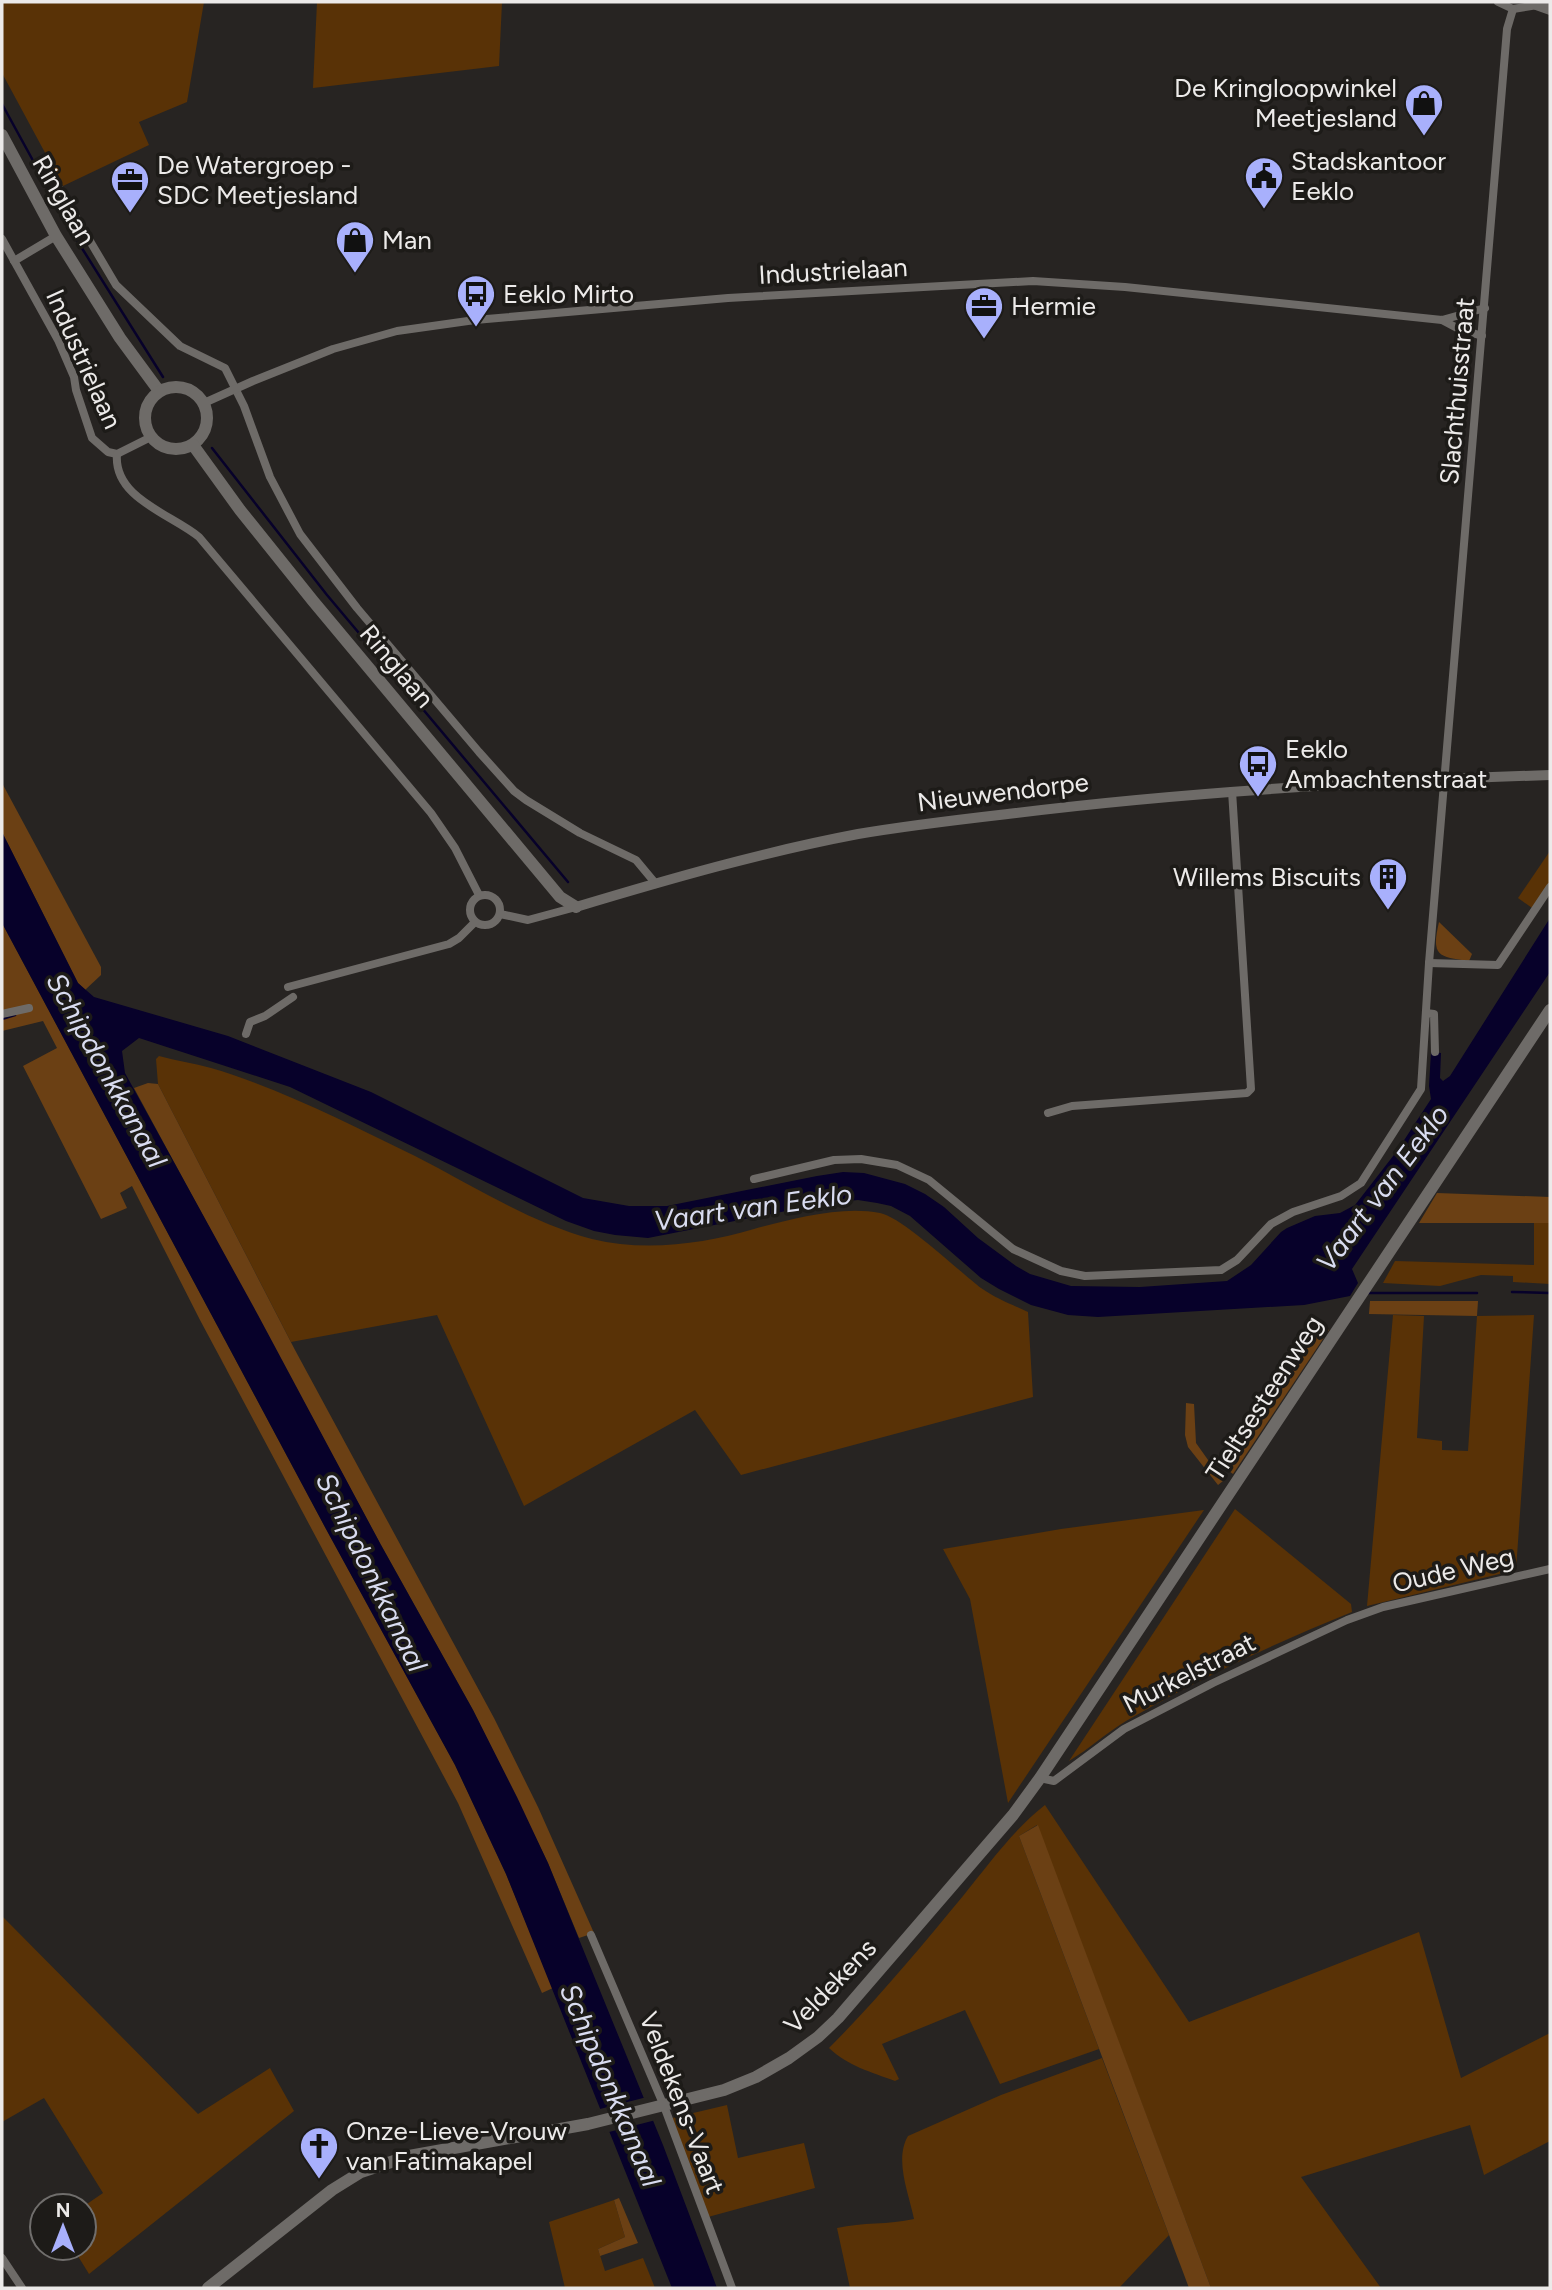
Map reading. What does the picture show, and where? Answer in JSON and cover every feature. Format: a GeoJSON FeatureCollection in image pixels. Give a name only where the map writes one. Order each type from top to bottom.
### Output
{"type":"FeatureCollection","features":[{"type":"Feature","properties":{"kind":"main road","name":"Ringlaan"},"geometry":{"type":"LineString","coordinates":[[2,135],[57,236],[120,338],[159,391]]}},
{"type":"Feature","properties":{"kind":"main road"},"geometry":{"type":"LineString","coordinates":[[186,388],[204,403],[207,424],[203,435],[193,445],[175,450],[166,449],[151,438],[144,422],[145,414],[148,404],[159,391],[186,388]]}},
{"type":"Feature","properties":{"kind":"main road","name":"Ringlaan"},"geometry":{"type":"LineString","coordinates":[[193,445],[247,519],[313,601],[560,897],[576,907]]}},
{"type":"Feature","properties":{"kind":"main road","name":"Tieltsesteenweg"},"geometry":{"type":"LineString","coordinates":[[1040,1778],[1550,1010]]}},
{"type":"Feature","properties":{"kind":"main road","name":"Veldekens"},"geometry":{"type":"LineString","coordinates":[[208,2288],[332,2190],[361,2172],[409,2156],[593,2123],[661,2106],[740,2084],[775,2067],[818,2037],[838,2018],[984,1849],[1040,1778]]}},
{"type":"Feature","properties":{"kind":"street"},"geometry":{"type":"LineString","coordinates":[[1499,2],[1513,9],[1550,3]]}},
{"type":"Feature","properties":{"kind":"street"},"geometry":{"type":"LineString","coordinates":[[1536,6],[1550,11]]}},
{"type":"Feature","properties":{"kind":"street","name":"Slachthuisstraat"},"geometry":{"type":"LineString","coordinates":[[754,1179],[834,1160],[861,1158],[897,1166],[929,1180],[1013,1249],[1061,1271],[1085,1276],[1221,1270],[1236,1261],[1271,1223],[1293,1212],[1341,1196],[1361,1183],[1421,1089],[1429,962],[1507,29],[1513,9]]}},
{"type":"Feature","properties":{"kind":"street"},"geometry":{"type":"LineString","coordinates":[[58,187],[116,285],[180,345],[225,368],[236,388]]}},
{"type":"Feature","properties":{"kind":"street"},"geometry":{"type":"LineString","coordinates":[[14,261],[57,236]]}},
{"type":"Feature","properties":{"kind":"street","name":"Industrielaan"},"geometry":{"type":"LineString","coordinates":[[2,239],[58,340],[74,377],[92,438],[107,452],[117,454],[151,438]]}},
{"type":"Feature","properties":{"kind":"street","name":"Industrielaan"},"geometry":{"type":"LineString","coordinates":[[204,403],[333,349],[397,331],[475,320],[728,298],[1033,281],[1125,287],[1442,320],[1485,308]]}},
{"type":"Feature","properties":{"kind":"street","name":"Industrielaan"},"geometry":{"type":"LineString","coordinates":[[1442,320],[1482,336]]}},
{"type":"Feature","properties":{"kind":"street","name":"Ringlaan"},"geometry":{"type":"LineString","coordinates":[[236,388],[270,477],[300,534],[357,608],[514,791],[580,832],[636,860],[656,884]]}},
{"type":"Feature","properties":{"kind":"street"},"geometry":{"type":"LineString","coordinates":[[117,454],[119,475],[127,488],[140,500],[183,524],[199,537],[431,813],[455,848],[479,895]]}},
{"type":"Feature","properties":{"kind":"street","name":"Nieuwendorpe"},"geometry":{"type":"LineString","coordinates":[[576,907],[757,856],[862,834],[1130,799],[1446,778],[1550,775]]}},
{"type":"Feature","properties":{"kind":"street"},"geometry":{"type":"LineString","coordinates":[[1048,1113],[1072,1106],[1247,1093],[1251,1089],[1232,791]]}},
{"type":"Feature","properties":{"kind":"street"},"geometry":{"type":"LineString","coordinates":[[1429,962],[1498,965],[1550,887]]}},
{"type":"Feature","properties":{"kind":"street"},"geometry":{"type":"LineString","coordinates":[[479,895],[492,896],[497,900],[500,914],[492,923],[483,925],[475,922],[470,915],[472,901],[479,895]]}},
{"type":"Feature","properties":{"kind":"street"},"geometry":{"type":"LineString","coordinates":[[500,914],[528,920],[576,907]]}},
{"type":"Feature","properties":{"kind":"street"},"geometry":{"type":"LineString","coordinates":[[288,987],[449,944],[475,922]]}},
{"type":"Feature","properties":{"kind":"street"},"geometry":{"type":"LineString","coordinates":[[246,1034],[250,1022],[265,1016],[293,997]]}},
{"type":"Feature","properties":{"kind":"street"},"geometry":{"type":"LineString","coordinates":[[2,1014],[29,1008]]}},
{"type":"Feature","properties":{"kind":"street"},"geometry":{"type":"LineString","coordinates":[[1426,1013],[1434,1014],[1435,1052]]}},
{"type":"Feature","properties":{"kind":"street","name":"Oude Weg"},"geometry":{"type":"LineString","coordinates":[[1364,1613],[1550,1569]]}},
{"type":"Feature","properties":{"kind":"street","name":"Murkelstraat"},"geometry":{"type":"LineString","coordinates":[[1040,1778],[1054,1781],[1124,1729],[1213,1683],[1364,1613]]}},
{"type":"Feature","properties":{"kind":"street","name":"Veldekens-Vaart"},"geometry":{"type":"LineString","coordinates":[[591,1935],[732,2288]]}},
{"type":"Feature","properties":{"kind":"street"},"geometry":{"type":"LineString","coordinates":[[2,2258],[22,2288]]}},
{"type":"Feature","properties":{"kind":"shaded area"},"geometry":{"type":"Polygon","coordinates":[[[2,2],[204,2],[187,102],[139,122],[149,145],[63,186],[2,73],[2,2]]]}},
{"type":"Feature","properties":{"kind":"shaded area"},"geometry":{"type":"Polygon","coordinates":[[[317,2],[502,2],[499,66],[313,88],[317,2]]]}},
{"type":"Feature","properties":{"kind":"shaded area"},"geometry":{"type":"Polygon","coordinates":[[[2,783],[101,967],[101,975],[85,990],[78,983],[2,832],[2,783]]]}},
{"type":"Feature","properties":{"kind":"shaded area"},"geometry":{"type":"Polygon","coordinates":[[[1550,851],[1550,887],[1535,910],[1518,898],[1550,851]]]}},
{"type":"Feature","properties":{"kind":"shaded area"},"geometry":{"type":"Polygon","coordinates":[[[1439,922],[1472,954],[1469,961],[1439,953],[1436,942],[1439,922]]]}},
{"type":"Feature","properties":{"kind":"shaded area"},"geometry":{"type":"Polygon","coordinates":[[[2,923],[455,1765],[506,1874],[553,1988],[542,1993],[458,1803],[200,1320],[132,1186],[120,1193],[127,1208],[101,1219],[23,1066],[57,1048],[43,1021],[2,1031],[2,923]]]}},
{"type":"Feature","properties":{"kind":"shaded area"},"geometry":{"type":"Polygon","coordinates":[[[159,1056],[211,1068],[288,1096],[415,1156],[523,1213],[592,1239],[632,1245],[674,1245],[715,1239],[800,1217],[849,1211],[880,1213],[916,1234],[981,1288],[1028,1312],[1033,1397],[741,1475],[695,1410],[524,1506],[437,1315],[291,1342],[158,1084],[156,1059],[159,1056]]]}},
{"type":"Feature","properties":{"kind":"shaded area"},"geometry":{"type":"Polygon","coordinates":[[[148,1083],[158,1084],[295,1350],[494,1718],[538,1807],[594,1933],[579,1938],[548,1863],[473,1710],[134,1088],[148,1083]]]}},
{"type":"Feature","properties":{"kind":"shaded area"},"geometry":{"type":"Polygon","coordinates":[[[1437,1193],[1550,1197],[1550,1223],[1419,1223],[1437,1193]]]}},
{"type":"Feature","properties":{"kind":"shaded area"},"geometry":{"type":"Polygon","coordinates":[[[1534,1223],[1550,1223],[1550,1284],[1513,1282],[1513,1276],[1481,1275],[1440,1286],[1383,1283],[1395,1261],[1534,1265],[1534,1223]]]}},
{"type":"Feature","properties":{"kind":"shaded area"},"geometry":{"type":"Polygon","coordinates":[[[1370,1301],[1478,1301],[1477,1316],[1369,1314],[1370,1301]]]}},
{"type":"Feature","properties":{"kind":"shaded area"},"geometry":{"type":"Polygon","coordinates":[[[1393,1315],[1424,1316],[1417,1438],[1442,1441],[1442,1450],[1468,1451],[1477,1316],[1534,1315],[1516,1570],[1367,1606],[1393,1315]]]}},
{"type":"Feature","properties":{"kind":"shaded area"},"geometry":{"type":"Polygon","coordinates":[[[1322,1326],[1329,1330],[1233,1474],[1226,1469],[1322,1326]]]}},
{"type":"Feature","properties":{"kind":"shaded area"},"geometry":{"type":"Polygon","coordinates":[[[1186,1403],[1194,1404],[1196,1443],[1223,1481],[1218,1485],[1188,1447],[1185,1435],[1186,1403]]]}},
{"type":"Feature","properties":{"kind":"shaded area"},"geometry":{"type":"Polygon","coordinates":[[[1235,1509],[1351,1604],[1352,1612],[1209,1676],[1126,1721],[1069,1761],[1235,1509]]]}},
{"type":"Feature","properties":{"kind":"shaded area"},"geometry":{"type":"Polygon","coordinates":[[[1204,1510],[1008,1803],[970,1599],[943,1549],[1061,1529],[1204,1510]]]}},
{"type":"Feature","properties":{"kind":"shaded area"},"geometry":{"type":"Polygon","coordinates":[[[1045,1805],[1189,2022],[1419,1932],[1461,2078],[1550,2033],[1550,2141],[1484,2175],[1470,2125],[1301,2177],[1381,2288],[1211,2288],[1037,1825],[1019,1836],[1099,2049],[1000,2084],[965,2010],[882,2044],[899,2079],[895,2081],[852,2064],[829,2048],[898,1974],[1012,1836],[1045,1805]]]}},
{"type":"Feature","properties":{"kind":"shaded area"},"geometry":{"type":"Polygon","coordinates":[[[1038,1825],[1211,2288],[1189,2288],[1019,1836],[1038,1825]]]}},
{"type":"Feature","properties":{"kind":"shaded area"},"geometry":{"type":"Polygon","coordinates":[[[2,1916],[198,2114],[270,2068],[294,2111],[89,2274],[82,2262],[98,2262],[98,2196],[103,2193],[44,2098],[2,2122],[2,1916]]]}},
{"type":"Feature","properties":{"kind":"shaded area"},"geometry":{"type":"Polygon","coordinates":[[[1102,2058],[1169,2235],[1119,2288],[850,2288],[837,2228],[914,2219],[902,2166],[904,2145],[908,2136],[1001,2095],[1102,2058]]]}},
{"type":"Feature","properties":{"kind":"shaded area"},"geometry":{"type":"Polygon","coordinates":[[[727,2105],[738,2158],[804,2143],[815,2188],[708,2217],[672,2118],[727,2105]]]}},
{"type":"Feature","properties":{"kind":"shaded area"},"geometry":{"type":"Polygon","coordinates":[[[619,2198],[638,2243],[600,2256],[598,2249],[625,2237],[614,2200],[619,2198]]]}},
{"type":"Feature","properties":{"kind":"shaded area"},"geometry":{"type":"Polygon","coordinates":[[[614,2200],[625,2237],[598,2249],[605,2271],[643,2258],[655,2288],[565,2288],[549,2222],[614,2200]]]}},
{"type":"Feature","properties":{"kind":"water"},"geometry":{"type":"Polygon","coordinates":[[[2,832],[78,983],[94,997],[228,1036],[371,1092],[583,1198],[629,1206],[667,1206],[817,1176],[843,1172],[864,1173],[905,1184],[925,1194],[1016,1266],[1030,1274],[1071,1286],[1140,1287],[1227,1281],[1251,1265],[1287,1228],[1315,1216],[1340,1213],[1355,1205],[1397,1151],[1431,1099],[1431,1052],[1441,1053],[1440,1078],[1443,1081],[1450,1076],[1550,918],[1550,972],[1352,1269],[1358,1283],[1350,1296],[1304,1305],[1098,1317],[1068,1315],[1031,1305],[981,1278],[910,1216],[891,1206],[858,1200],[827,1203],[648,1238],[594,1231],[566,1221],[290,1087],[139,1038],[122,1051],[125,1073],[473,1710],[517,1797],[548,1863],[663,2145],[717,2288],[672,2288],[506,1874],[455,1765],[2,923],[2,832]]]}},
{"type":"Feature","properties":{"kind":"pier"},"geometry":{"type":"Polygon","coordinates":[[[647,2097],[656,2120],[605,2133],[596,2110],[647,2097]]]}},
{"type":"Feature","properties":{"kind":"waterway"},"geometry":{"type":"LineString","coordinates":[[2,104],[65,219]]}},
{"type":"Feature","properties":{"kind":"waterway"},"geometry":{"type":"LineString","coordinates":[[73,234],[163,377]]}},
{"type":"Feature","properties":{"kind":"waterway"},"geometry":{"type":"LineString","coordinates":[[212,448],[327,595],[568,882]]}},
{"type":"Feature","properties":{"kind":"waterway"},"geometry":{"type":"LineString","coordinates":[[2,1019],[15,1015]]}},
{"type":"Feature","properties":{"kind":"waterway"},"geometry":{"type":"LineString","coordinates":[[1512,1292],[1550,1293]]}},
{"type":"Feature","properties":{"kind":"waterway"},"geometry":{"type":"LineString","coordinates":[[1365,1293],[1477,1293]]}},
{"type":"Feature","properties":{"kind":"place","name":"De Kringloopwinkel Meetjesland"},"geometry":{"type":"Point","coordinates":[1424,137]}},
{"type":"Feature","properties":{"kind":"place","name":"Stadskantoor Eeklo"},"geometry":{"type":"Point","coordinates":[1264,210]}},
{"type":"Feature","properties":{"kind":"place","name":"De Watergroep - SDC Meetjesland"},"geometry":{"type":"Point","coordinates":[130,214]}},
{"type":"Feature","properties":{"kind":"place","name":"Man"},"geometry":{"type":"Point","coordinates":[355,274]}},
{"type":"Feature","properties":{"kind":"place","name":"Eeklo Mirto"},"geometry":{"type":"Point","coordinates":[476,328]}},
{"type":"Feature","properties":{"kind":"place","name":"Hermie"},"geometry":{"type":"Point","coordinates":[984,340]}},
{"type":"Feature","properties":{"kind":"place","name":"Eeklo Ambachtenstraat"},"geometry":{"type":"Point","coordinates":[1258,798]}},
{"type":"Feature","properties":{"kind":"place","name":"Willems Biscuits"},"geometry":{"type":"Point","coordinates":[1388,911]}},
{"type":"Feature","properties":{"kind":"place","name":"Onze-Lieve-Vrouw van Fatimakapel"},"geometry":{"type":"Point","coordinates":[319,2180]}},
{"type":"Feature","properties":{"kind":"water label","name":"Schipdonkkanaal"},"geometry":{"type":"Point","coordinates":[107,1070]}},
{"type":"Feature","properties":{"kind":"water label","name":"Vaart van Eeklo"},"geometry":{"type":"Point","coordinates":[1382,1188]}},
{"type":"Feature","properties":{"kind":"water label","name":"Vaart van Eeklo"},"geometry":{"type":"Point","coordinates":[753,1207]}},
{"type":"Feature","properties":{"kind":"water label","name":"Schipdonkkanaal"},"geometry":{"type":"Point","coordinates":[372,1572]}},
{"type":"Feature","properties":{"kind":"water label","name":"Schipdonkkanaal"},"geometry":{"type":"Point","coordinates":[611,2085]}}]}
